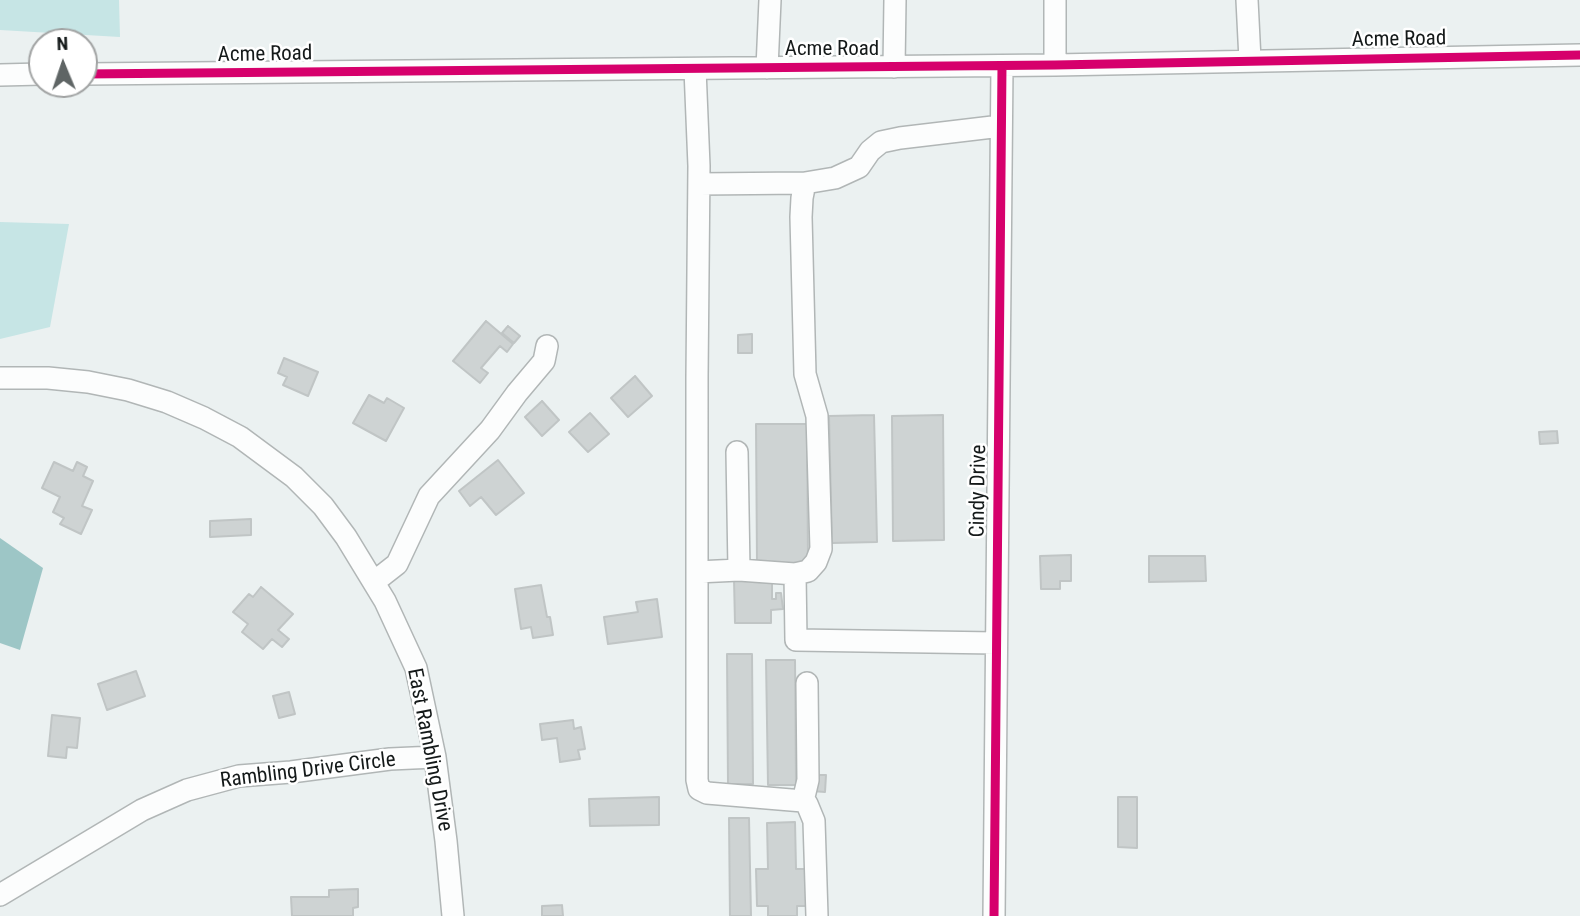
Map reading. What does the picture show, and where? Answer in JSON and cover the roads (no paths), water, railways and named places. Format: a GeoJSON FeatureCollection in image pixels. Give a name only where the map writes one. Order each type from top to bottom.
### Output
{"type":"FeatureCollection","features":[{"type":"Feature","properties":{"kind":"street"},"geometry":{"type":"LineString","coordinates":[[767,68],[771,0]]}},
{"type":"Feature","properties":{"kind":"street"},"geometry":{"type":"LineString","coordinates":[[894,67],[895,0]]}},
{"type":"Feature","properties":{"kind":"street"},"geometry":{"type":"LineString","coordinates":[[1055,0],[1055,65]]}},
{"type":"Feature","properties":{"kind":"street"},"geometry":{"type":"LineString","coordinates":[[1247,0],[1250,60]]}},
{"type":"Feature","properties":{"kind":"street","name":"Acme Road"},"geometry":{"type":"LineString","coordinates":[[98,74],[1002,66],[1580,55]]}},
{"type":"Feature","properties":{"kind":"street","name":"Cindy Drive"},"geometry":{"type":"LineString","coordinates":[[995,916],[1002,66]]}},
{"type":"Feature","properties":{"kind":"street"},"geometry":{"type":"LineString","coordinates":[[695,69],[699,184],[697,780],[699,789],[707,793],[803,801],[811,810],[814,821],[817,916]]}},
{"type":"Feature","properties":{"kind":"street"},"geometry":{"type":"LineString","coordinates":[[0,75],[28,74]]}},
{"type":"Feature","properties":{"kind":"street"},"geometry":{"type":"LineString","coordinates":[[699,184],[805,183],[835,178],[859,167],[870,151],[881,142],[1001,126]]}},
{"type":"Feature","properties":{"kind":"street"},"geometry":{"type":"LineString","coordinates":[[697,572],[808,572],[821,549],[817,416],[805,374],[802,198],[805,183]]}},
{"type":"Feature","properties":{"kind":"street"},"geometry":{"type":"LineString","coordinates":[[374,582],[397,564],[429,496],[489,430],[544,361],[547,346]]}},
{"type":"Feature","properties":{"kind":"street","name":"East Rambling Drive"},"geometry":{"type":"LineString","coordinates":[[0,378],[48,378],[88,382],[167,402],[228,431],[273,460],[323,506],[374,582],[416,668],[435,757],[453,916]]}},
{"type":"Feature","properties":{"kind":"street"},"geometry":{"type":"LineString","coordinates":[[737,453],[739,570]]}},
{"type":"Feature","properties":{"kind":"street"},"geometry":{"type":"LineString","coordinates":[[795,574],[796,640],[996,643]]}},
{"type":"Feature","properties":{"kind":"street"},"geometry":{"type":"LineString","coordinates":[[803,801],[808,780],[807,682]]}},
{"type":"Feature","properties":{"kind":"street","name":"Rambling Drive Circle"},"geometry":{"type":"LineString","coordinates":[[0,895],[142,810],[187,790],[239,776],[390,759],[435,757]]}}]}
